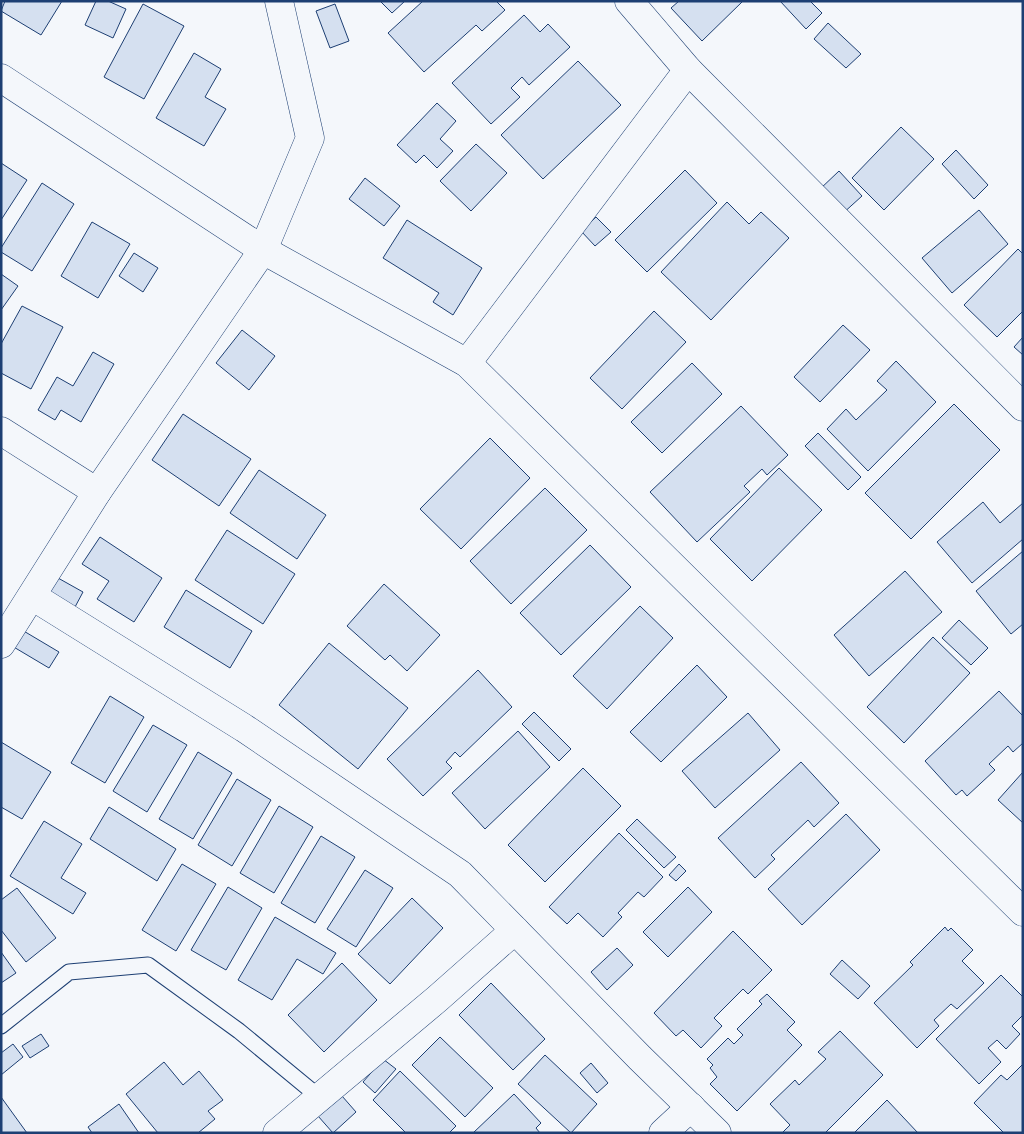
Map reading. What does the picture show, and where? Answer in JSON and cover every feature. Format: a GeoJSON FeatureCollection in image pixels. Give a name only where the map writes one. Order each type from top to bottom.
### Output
{"type":"FeatureCollection","features":[{"type":"Feature","properties":{"kind":"street"},"geometry":{"type":"LineString","coordinates":[[1,644],[97,492],[263,250],[310,138],[278,1]]}},
{"type":"Feature","properties":{"kind":"street"},"geometry":{"type":"LineString","coordinates":[[629,1],[688,70],[1023,407]]}},
{"type":"Feature","properties":{"kind":"street"},"geometry":{"type":"LineString","coordinates":[[467,363],[688,70]]}},
{"type":"Feature","properties":{"kind":"street"},"geometry":{"type":"LineString","coordinates":[[1,78],[263,250],[467,363],[1023,912]]}},
{"type":"Feature","properties":{"kind":"street"},"geometry":{"type":"LineString","coordinates":[[1,431],[97,492]]}},
{"type":"Feature","properties":{"kind":"street"},"geometry":{"type":"LineString","coordinates":[[32,596],[244,728],[460,874],[640,1058],[717,1133]]}},
{"type":"Feature","properties":{"kind":"street"},"geometry":{"type":"LineString","coordinates":[[277,1133],[437,999],[515,930]]}},
{"type":"Feature","properties":{"kind":"street"},"geometry":{"type":"LineString","coordinates":[[663,1133],[691,1107]]}},
{"type":"Feature","properties":{"kind":"lane"},"geometry":{"type":"LineString","coordinates":[[1,1026],[69,972],[148,964],[239,1031],[319,1097]]}},
{"type":"Feature","properties":{"kind":"building"},"geometry":{"type":"Polygon","coordinates":[[[5,1],[62,1],[41,35],[1,11],[5,1]]]}},
{"type":"Feature","properties":{"kind":"building"},"geometry":{"type":"Polygon","coordinates":[[[96,1],[108,1],[126,9],[113,38],[85,25],[96,1]]]}},
{"type":"Feature","properties":{"kind":"building"},"geometry":{"type":"Polygon","coordinates":[[[380,1],[405,1],[392,13],[380,1]]]}},
{"type":"Feature","properties":{"kind":"building"},"geometry":{"type":"Polygon","coordinates":[[[423,1],[496,1],[505,10],[482,31],[476,25],[424,72],[388,33],[423,1]]]}},
{"type":"Feature","properties":{"kind":"building"},"geometry":{"type":"Polygon","coordinates":[[[679,1],[743,1],[702,41],[671,8],[679,1]]]}},
{"type":"Feature","properties":{"kind":"building"},"geometry":{"type":"Polygon","coordinates":[[[780,1],[810,1],[822,13],[806,29],[780,1]]]}},
{"type":"Feature","properties":{"kind":"building"},"geometry":{"type":"Polygon","coordinates":[[[143,4],[184,26],[144,99],[104,77],[143,4]]]}},
{"type":"Feature","properties":{"kind":"building"},"geometry":{"type":"Polygon","coordinates":[[[335,4],[349,41],[330,48],[316,11],[335,4]]]}},
{"type":"Feature","properties":{"kind":"building"},"geometry":{"type":"Polygon","coordinates":[[[524,15],[540,32],[548,24],[570,47],[529,85],[522,77],[511,88],[520,97],[491,124],[452,83],[524,15]]]}},
{"type":"Feature","properties":{"kind":"building"},"geometry":{"type":"Polygon","coordinates":[[[828,23],[861,54],[846,68],[814,39],[828,23]]]}},
{"type":"Feature","properties":{"kind":"building"},"geometry":{"type":"Polygon","coordinates":[[[194,53],[221,69],[205,97],[226,109],[204,146],[156,118],[194,53]]]}},
{"type":"Feature","properties":{"kind":"building"},"geometry":{"type":"Polygon","coordinates":[[[578,61],[621,105],[543,179],[501,135],[578,61]]]}},
{"type":"Feature","properties":{"kind":"building"},"geometry":{"type":"Polygon","coordinates":[[[437,103],[456,121],[440,139],[453,151],[437,168],[424,155],[416,163],[397,145],[437,103]]]}},
{"type":"Feature","properties":{"kind":"building"},"geometry":{"type":"Polygon","coordinates":[[[901,127],[934,159],[884,210],[852,178],[901,127]]]}},
{"type":"Feature","properties":{"kind":"building"},"geometry":{"type":"Polygon","coordinates":[[[476,144],[507,173],[471,211],[440,181],[476,144]]]}},
{"type":"Feature","properties":{"kind":"building"},"geometry":{"type":"Polygon","coordinates":[[[956,150],[988,185],[974,199],[942,164],[956,150]]]}},
{"type":"Feature","properties":{"kind":"building"},"geometry":{"type":"Polygon","coordinates":[[[1,163],[27,180],[1,220],[1,163]]]}},
{"type":"Feature","properties":{"kind":"building"},"geometry":{"type":"Polygon","coordinates":[[[685,170],[717,203],[647,272],[615,240],[685,170]]]}},
{"type":"Feature","properties":{"kind":"building"},"geometry":{"type":"Polygon","coordinates":[[[839,171],[862,196],[841,215],[819,190],[839,171]]]}},
{"type":"Feature","properties":{"kind":"building"},"geometry":{"type":"Polygon","coordinates":[[[365,178],[400,206],[384,226],[349,199],[365,178]]]}},
{"type":"Feature","properties":{"kind":"building"},"geometry":{"type":"Polygon","coordinates":[[[42,183],[74,204],[32,271],[1,252],[1,248],[42,183]]]}},
{"type":"Feature","properties":{"kind":"building"},"geometry":{"type":"Polygon","coordinates":[[[727,202],[749,224],[761,212],[789,238],[711,320],[661,272],[727,202]]]}},
{"type":"Feature","properties":{"kind":"building"},"geometry":{"type":"Polygon","coordinates":[[[979,210],[1008,244],[952,293],[922,258],[979,210]]]}},
{"type":"Feature","properties":{"kind":"building"},"geometry":{"type":"Polygon","coordinates":[[[596,217],[611,232],[595,246],[581,231],[596,217]]]}},
{"type":"Feature","properties":{"kind":"building"},"geometry":{"type":"Polygon","coordinates":[[[407,220],[482,268],[453,315],[433,302],[439,293],[383,258],[407,220]]]}},
{"type":"Feature","properties":{"kind":"building"},"geometry":{"type":"Polygon","coordinates":[[[92,222],[130,244],[98,298],[61,276],[92,222]]]}},
{"type":"Feature","properties":{"kind":"building"},"geometry":{"type":"Polygon","coordinates":[[[1018,249],[1023,254],[1023,311],[997,337],[964,305],[1018,249]]]}},
{"type":"Feature","properties":{"kind":"building"},"geometry":{"type":"Polygon","coordinates":[[[134,253],[158,268],[143,292],[119,276],[134,253]]]}},
{"type":"Feature","properties":{"kind":"building"},"geometry":{"type":"Polygon","coordinates":[[[1,274],[18,286],[1,310],[1,274]]]}},
{"type":"Feature","properties":{"kind":"building"},"geometry":{"type":"Polygon","coordinates":[[[22,306],[63,327],[31,389],[1,373],[1,344],[22,306]]]}},
{"type":"Feature","properties":{"kind":"building"},"geometry":{"type":"Polygon","coordinates":[[[654,311],[686,342],[622,409],[590,378],[654,311]]]}},
{"type":"Feature","properties":{"kind":"building"},"geometry":{"type":"Polygon","coordinates":[[[843,325],[870,350],[820,402],[794,377],[843,325]]]}},
{"type":"Feature","properties":{"kind":"building"},"geometry":{"type":"Polygon","coordinates":[[[242,330],[275,356],[249,390],[216,363],[242,330]]]}},
{"type":"Feature","properties":{"kind":"building"},"geometry":{"type":"Polygon","coordinates":[[[1023,337],[1023,355],[1014,347],[1023,337]]]}},
{"type":"Feature","properties":{"kind":"building"},"geometry":{"type":"Polygon","coordinates":[[[93,352],[114,364],[81,422],[61,410],[55,420],[38,410],[57,377],[73,386],[93,352]]]}},
{"type":"Feature","properties":{"kind":"building"},"geometry":{"type":"Polygon","coordinates":[[[896,361],[936,402],[868,471],[827,429],[846,409],[856,420],[887,390],[877,381],[896,361]]]}},
{"type":"Feature","properties":{"kind":"building"},"geometry":{"type":"Polygon","coordinates":[[[692,363],[722,394],[662,453],[631,422],[692,363]]]}},
{"type":"Feature","properties":{"kind":"building"},"geometry":{"type":"Polygon","coordinates":[[[954,404],[1000,450],[911,539],[865,493],[954,404]]]}},
{"type":"Feature","properties":{"kind":"building"},"geometry":{"type":"Polygon","coordinates":[[[741,406],[788,455],[767,475],[762,469],[744,486],[750,492],[697,542],[650,492],[741,406]]]}},
{"type":"Feature","properties":{"kind":"building"},"geometry":{"type":"Polygon","coordinates":[[[183,414],[251,459],[219,506],[152,460],[183,414]]]}},
{"type":"Feature","properties":{"kind":"building"},"geometry":{"type":"Polygon","coordinates":[[[818,433],[861,477],[848,490],[805,446],[818,433]]]}},
{"type":"Feature","properties":{"kind":"building"},"geometry":{"type":"Polygon","coordinates":[[[490,438],[530,478],[461,549],[420,509],[490,438]]]}},
{"type":"Feature","properties":{"kind":"building"},"geometry":{"type":"Polygon","coordinates":[[[779,468],[822,510],[752,581],[710,539],[779,468]]]}},
{"type":"Feature","properties":{"kind":"building"},"geometry":{"type":"Polygon","coordinates":[[[259,470],[326,515],[297,559],[230,513],[259,470]]]}},
{"type":"Feature","properties":{"kind":"building"},"geometry":{"type":"Polygon","coordinates":[[[545,488],[587,530],[511,604],[470,561],[545,488]]]}},
{"type":"Feature","properties":{"kind":"building"},"geometry":{"type":"Polygon","coordinates":[[[983,502],[1000,523],[1023,503],[1023,539],[972,583],[937,542],[983,502]]]}},
{"type":"Feature","properties":{"kind":"building"},"geometry":{"type":"Polygon","coordinates":[[[227,530],[295,574],[263,624],[195,580],[227,530]]]}},
{"type":"Feature","properties":{"kind":"building"},"geometry":{"type":"Polygon","coordinates":[[[100,537],[162,578],[134,622],[97,599],[109,581],[82,564],[100,537]]]}},
{"type":"Feature","properties":{"kind":"building"},"geometry":{"type":"Polygon","coordinates":[[[590,545],[631,587],[561,655],[520,613],[590,545]]]}},
{"type":"Feature","properties":{"kind":"building"},"geometry":{"type":"Polygon","coordinates":[[[1023,551],[1023,624],[1011,634],[976,591],[1023,551]]]}},
{"type":"Feature","properties":{"kind":"building"},"geometry":{"type":"Polygon","coordinates":[[[905,571],[942,612],[869,676],[834,635],[905,571]]]}},
{"type":"Feature","properties":{"kind":"building"},"geometry":{"type":"Polygon","coordinates":[[[58,578],[83,592],[75,607],[49,593],[58,578]]]}},
{"type":"Feature","properties":{"kind":"building"},"geometry":{"type":"Polygon","coordinates":[[[384,584],[440,635],[407,671],[390,655],[385,660],[347,626],[384,584]]]}},
{"type":"Feature","properties":{"kind":"building"},"geometry":{"type":"Polygon","coordinates":[[[186,590],[252,631],[230,668],[164,627],[186,590]]]}},
{"type":"Feature","properties":{"kind":"building"},"geometry":{"type":"Polygon","coordinates":[[[640,606],[673,638],[607,709],[573,676],[640,606]]]}},
{"type":"Feature","properties":{"kind":"building"},"geometry":{"type":"Polygon","coordinates":[[[959,620],[988,648],[971,665],[942,638],[959,620]]]}},
{"type":"Feature","properties":{"kind":"building"},"geometry":{"type":"Polygon","coordinates":[[[22,630],[59,652],[49,668],[12,646],[22,630]]]}},
{"type":"Feature","properties":{"kind":"building"},"geometry":{"type":"Polygon","coordinates":[[[933,637],[970,673],[904,743],[867,707],[933,637]]]}},
{"type":"Feature","properties":{"kind":"building"},"geometry":{"type":"Polygon","coordinates":[[[329,643],[408,708],[358,769],[279,705],[329,643]]]}},
{"type":"Feature","properties":{"kind":"building"},"geometry":{"type":"Polygon","coordinates":[[[697,665],[727,697],[661,762],[630,732],[697,665]]]}},
{"type":"Feature","properties":{"kind":"building"},"geometry":{"type":"Polygon","coordinates":[[[478,670],[512,707],[460,757],[455,752],[446,762],[452,768],[423,796],[387,759],[478,670]]]}},
{"type":"Feature","properties":{"kind":"building"},"geometry":{"type":"Polygon","coordinates":[[[999,691],[1023,716],[1023,743],[1013,752],[1008,746],[989,764],[995,770],[967,796],[962,790],[956,795],[925,761],[999,691]]]}},
{"type":"Feature","properties":{"kind":"building"},"geometry":{"type":"Polygon","coordinates":[[[110,696],[144,717],[105,783],[71,763],[110,696]]]}},
{"type":"Feature","properties":{"kind":"building"},"geometry":{"type":"Polygon","coordinates":[[[534,712],[571,749],[559,761],[522,724],[534,712]]]}},
{"type":"Feature","properties":{"kind":"building"},"geometry":{"type":"Polygon","coordinates":[[[748,713],[780,750],[715,808],[682,771],[748,713]]]}},
{"type":"Feature","properties":{"kind":"building"},"geometry":{"type":"Polygon","coordinates":[[[153,725],[187,745],[147,812],[113,791],[153,725]]]}},
{"type":"Feature","properties":{"kind":"building"},"geometry":{"type":"Polygon","coordinates":[[[518,731],[550,767],[485,829],[452,793],[518,731]]]}},
{"type":"Feature","properties":{"kind":"building"},"geometry":{"type":"Polygon","coordinates":[[[1,742],[51,772],[22,819],[1,807],[1,742]]]}},
{"type":"Feature","properties":{"kind":"building"},"geometry":{"type":"Polygon","coordinates":[[[198,752],[232,773],[193,839],[159,819],[198,752]]]}},
{"type":"Feature","properties":{"kind":"building"},"geometry":{"type":"Polygon","coordinates":[[[801,762],[839,803],[814,827],[808,820],[771,855],[775,859],[755,878],[718,838],[801,762]]]}},
{"type":"Feature","properties":{"kind":"building"},"geometry":{"type":"Polygon","coordinates":[[[583,768],[621,806],[545,882],[508,845],[583,768]]]}},
{"type":"Feature","properties":{"kind":"building"},"geometry":{"type":"Polygon","coordinates":[[[1023,772],[1023,823],[998,800],[1023,772]]]}},
{"type":"Feature","properties":{"kind":"building"},"geometry":{"type":"Polygon","coordinates":[[[237,779],[271,800],[232,866],[198,845],[237,779]]]}},
{"type":"Feature","properties":{"kind":"building"},"geometry":{"type":"Polygon","coordinates":[[[279,806],[313,827],[274,893],[240,873],[279,806]]]}},
{"type":"Feature","properties":{"kind":"building"},"geometry":{"type":"Polygon","coordinates":[[[109,807],[176,849],[157,881],[90,839],[109,807]]]}},
{"type":"Feature","properties":{"kind":"building"},"geometry":{"type":"Polygon","coordinates":[[[846,814],[880,850],[802,925],[768,889],[846,814]]]}},
{"type":"Feature","properties":{"kind":"building"},"geometry":{"type":"Polygon","coordinates":[[[637,819],[676,857],[664,868],[626,830],[637,819]]]}},
{"type":"Feature","properties":{"kind":"building"},"geometry":{"type":"Polygon","coordinates":[[[44,821],[82,844],[61,878],[86,893],[73,914],[10,876],[44,821]]]}},
{"type":"Feature","properties":{"kind":"building"},"geometry":{"type":"Polygon","coordinates":[[[619,833],[663,877],[644,897],[638,892],[618,913],[622,917],[603,937],[578,913],[567,924],[549,907],[619,833]]]}},
{"type":"Feature","properties":{"kind":"building"},"geometry":{"type":"Polygon","coordinates":[[[321,836],[355,857],[315,923],[281,903],[321,836]]]}},
{"type":"Feature","properties":{"kind":"building"},"geometry":{"type":"Polygon","coordinates":[[[182,864],[216,884],[176,951],[142,930],[182,864]]]}},
{"type":"Feature","properties":{"kind":"building"},"geometry":{"type":"Polygon","coordinates":[[[679,864],[686,871],[676,881],[669,875],[679,864]]]}},
{"type":"Feature","properties":{"kind":"building"},"geometry":{"type":"Polygon","coordinates":[[[365,870],[393,888],[356,947],[327,929],[365,870]]]}},
{"type":"Feature","properties":{"kind":"building"},"geometry":{"type":"Polygon","coordinates":[[[228,887],[262,908],[226,970],[191,950],[228,887]]]}},
{"type":"Feature","properties":{"kind":"building"},"geometry":{"type":"Polygon","coordinates":[[[688,887],[712,912],[668,957],[643,932],[688,887]]]}},
{"type":"Feature","properties":{"kind":"building"},"geometry":{"type":"Polygon","coordinates":[[[17,888],[56,938],[26,962],[1,930],[1,900],[17,888]]]}},
{"type":"Feature","properties":{"kind":"building"},"geometry":{"type":"Polygon","coordinates":[[[412,898],[443,928],[390,984],[358,954],[412,898]]]}},
{"type":"Feature","properties":{"kind":"building"},"geometry":{"type":"Polygon","coordinates":[[[275,917],[336,953],[323,974],[297,959],[272,1000],[238,980],[275,917]]]}},
{"type":"Feature","properties":{"kind":"building"},"geometry":{"type":"Polygon","coordinates":[[[945,927],[948,931],[951,928],[973,950],[962,961],[984,983],[957,1009],[951,1004],[934,1020],[939,1026],[917,1048],[874,1003],[913,965],[910,962],[945,927]]]}},
{"type":"Feature","properties":{"kind":"building"},"geometry":{"type":"Polygon","coordinates":[[[733,931],[772,970],[748,994],[743,989],[714,1018],[722,1026],[701,1048],[683,1030],[676,1036],[654,1013],[733,931]]]}},
{"type":"Feature","properties":{"kind":"building"},"geometry":{"type":"Polygon","coordinates":[[[617,948],[633,965],[607,990],[591,972],[617,948]]]}},
{"type":"Feature","properties":{"kind":"building"},"geometry":{"type":"Polygon","coordinates":[[[1,952],[16,973],[1,983],[1,952]]]}},
{"type":"Feature","properties":{"kind":"building"},"geometry":{"type":"Polygon","coordinates":[[[842,960],[870,986],[858,999],[830,974],[842,960]]]}},
{"type":"Feature","properties":{"kind":"building"},"geometry":{"type":"Polygon","coordinates":[[[342,963],[377,1000],[324,1052],[288,1015],[342,963]]]}},
{"type":"Feature","properties":{"kind":"building"},"geometry":{"type":"Polygon","coordinates":[[[1001,975],[1023,997],[1023,1015],[1012,1026],[1020,1034],[1006,1049],[997,1040],[988,1048],[1001,1062],[979,1084],[936,1039],[1001,975]]]}},
{"type":"Feature","properties":{"kind":"building"},"geometry":{"type":"Polygon","coordinates":[[[491,983],[545,1039],[513,1070],[459,1015],[491,983]]]}},
{"type":"Feature","properties":{"kind":"building"},"geometry":{"type":"Polygon","coordinates":[[[767,994],[795,1022],[787,1030],[802,1045],[737,1111],[710,1084],[717,1077],[710,1068],[713,1065],[707,1059],[728,1038],[734,1044],[743,1035],[737,1029],[762,1004],[759,1001],[767,994]]]}},
{"type":"Feature","properties":{"kind":"building"},"geometry":{"type":"Polygon","coordinates":[[[840,1031],[883,1075],[825,1133],[782,1133],[790,1125],[770,1104],[795,1080],[799,1085],[826,1059],[818,1052],[840,1031]]]}},
{"type":"Feature","properties":{"kind":"building"},"geometry":{"type":"Polygon","coordinates":[[[41,1034],[49,1046],[30,1058],[22,1046],[41,1034]]]}},
{"type":"Feature","properties":{"kind":"building"},"geometry":{"type":"Polygon","coordinates":[[[440,1037],[493,1088],[465,1117],[412,1065],[440,1037]]]}},
{"type":"Feature","properties":{"kind":"building"},"geometry":{"type":"Polygon","coordinates":[[[13,1044],[23,1057],[1,1075],[1,1053],[13,1044]]]}},
{"type":"Feature","properties":{"kind":"building"},"geometry":{"type":"Polygon","coordinates":[[[545,1055],[597,1104],[571,1133],[518,1084],[545,1055]]]}},
{"type":"Feature","properties":{"kind":"building"},"geometry":{"type":"Polygon","coordinates":[[[383,1059],[396,1069],[375,1093],[363,1082],[383,1059]]]}},
{"type":"Feature","properties":{"kind":"building"},"geometry":{"type":"Polygon","coordinates":[[[164,1062],[183,1085],[199,1071],[223,1100],[208,1111],[215,1119],[198,1133],[158,1133],[126,1094],[164,1062]]]}},
{"type":"Feature","properties":{"kind":"building"},"geometry":{"type":"Polygon","coordinates":[[[591,1063],[608,1083],[597,1093],[580,1073],[591,1063]]]}},
{"type":"Feature","properties":{"kind":"building"},"geometry":{"type":"Polygon","coordinates":[[[1023,1064],[1023,1133],[1004,1133],[974,1103],[1001,1075],[1007,1080],[1023,1064]]]}},
{"type":"Feature","properties":{"kind":"building"},"geometry":{"type":"Polygon","coordinates":[[[400,1071],[456,1126],[449,1133],[406,1133],[373,1100],[400,1071]]]}},
{"type":"Feature","properties":{"kind":"building"},"geometry":{"type":"Polygon","coordinates":[[[514,1094],[541,1123],[536,1128],[540,1133],[473,1133],[514,1094]]]}},
{"type":"Feature","properties":{"kind":"building"},"geometry":{"type":"Polygon","coordinates":[[[342,1096],[356,1112],[333,1133],[318,1116],[342,1096]]]}},
{"type":"Feature","properties":{"kind":"building"},"geometry":{"type":"Polygon","coordinates":[[[1,1097],[27,1133],[1,1133],[1,1097]]]}},
{"type":"Feature","properties":{"kind":"building"},"geometry":{"type":"Polygon","coordinates":[[[887,1100],[918,1133],[854,1133],[887,1100]]]}},
{"type":"Feature","properties":{"kind":"building"},"geometry":{"type":"Polygon","coordinates":[[[119,1104],[139,1133],[92,1133],[88,1127],[119,1104]]]}}]}
